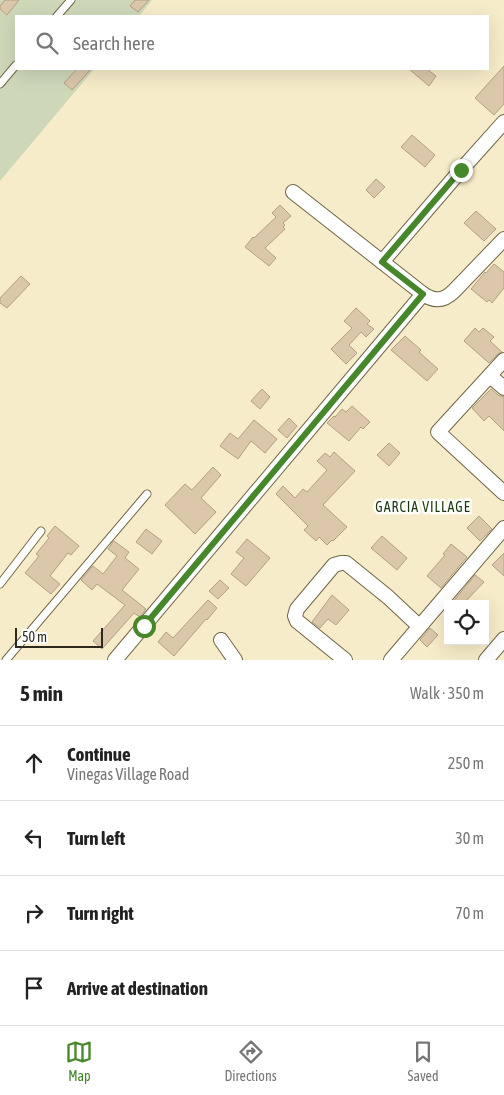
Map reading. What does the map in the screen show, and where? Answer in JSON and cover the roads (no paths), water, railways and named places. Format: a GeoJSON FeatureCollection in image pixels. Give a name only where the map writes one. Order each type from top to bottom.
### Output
{"type":"FeatureCollection","features":[{"type":"Feature","properties":{"kind":"street"},"geometry":{"type":"LineString","coordinates":[[382,262],[504,122]]}},
{"type":"Feature","properties":{"kind":"street"},"geometry":{"type":"LineString","coordinates":[[293,192],[423,294],[437,300],[450,295],[504,239]]}},
{"type":"Feature","properties":{"kind":"street"},"geometry":{"type":"LineString","coordinates":[[115,660],[423,294]]}},
{"type":"Feature","properties":{"kind":"street"},"geometry":{"type":"LineString","coordinates":[[504,360],[438,432],[504,492]]}},
{"type":"Feature","properties":{"kind":"street"},"geometry":{"type":"LineString","coordinates":[[490,376],[504,388]]}},
{"type":"Feature","properties":{"kind":"street"},"geometry":{"type":"LineString","coordinates":[[391,660],[504,528]]}},
{"type":"Feature","properties":{"kind":"street"},"geometry":{"type":"LineString","coordinates":[[345,660],[297,621],[295,616],[296,609],[334,565],[346,563],[420,626]]}},
{"type":"Feature","properties":{"kind":"street"},"geometry":{"type":"LineString","coordinates":[[486,660],[504,639]]}},
{"type":"Feature","properties":{"kind":"street"},"geometry":{"type":"LineString","coordinates":[[221,640],[234,660]]}},
{"type":"Feature","properties":{"kind":"lane"},"geometry":{"type":"LineString","coordinates":[[58,15],[71,0]]}},
{"type":"Feature","properties":{"kind":"lane"},"geometry":{"type":"LineString","coordinates":[[0,84],[15,66]]}},
{"type":"Feature","properties":{"kind":"lane"},"geometry":{"type":"LineString","coordinates":[[6,660],[147,494]]}},
{"type":"Feature","properties":{"kind":"lane"},"geometry":{"type":"LineString","coordinates":[[0,584],[41,531]]}},
{"type":"Feature","properties":{"kind":"district","name":"GARCIA VILLAGE"},"geometry":{"type":"Point","coordinates":[423,507]}}]}
